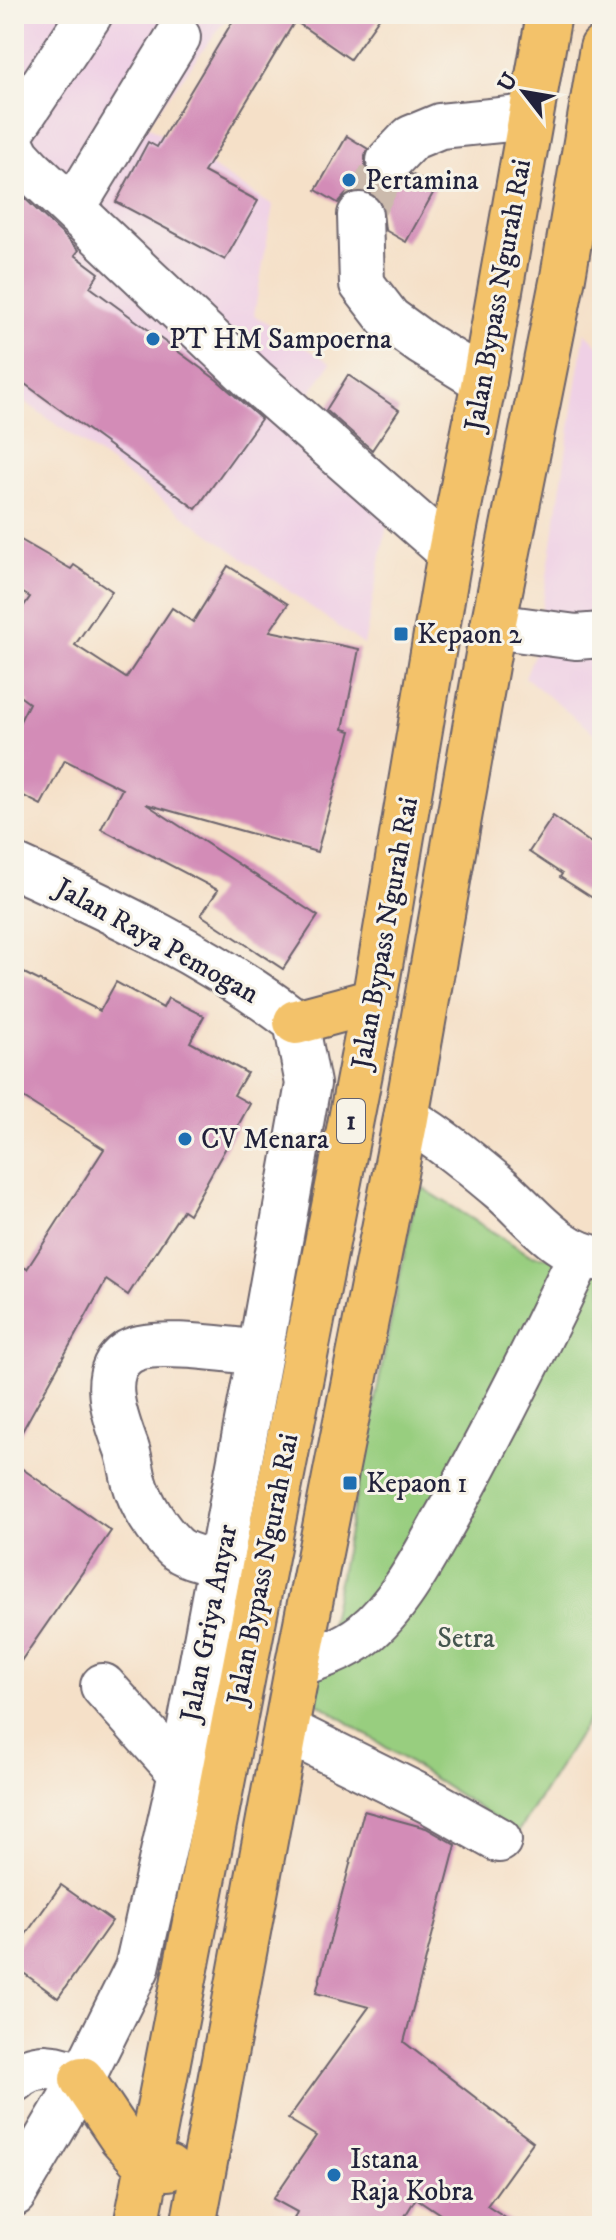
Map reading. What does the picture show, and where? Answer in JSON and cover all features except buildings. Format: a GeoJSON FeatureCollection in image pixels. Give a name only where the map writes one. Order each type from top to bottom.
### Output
{"type":"FeatureCollection","features":[{"type":"Feature","properties":{"kind":"highway","name":"Jalan Bypass Ngurah Rai"},"geometry":{"type":"LineString","coordinates":[[136,2226],[374,1001],[450,552],[484,381],[549,14]]}},
{"type":"Feature","properties":{"kind":"highway","name":"Jalan Bypass Ngurah Rai"},"geometry":{"type":"LineString","coordinates":[[193,2226],[298,1664],[406,1118],[493,626],[560,292],[602,48]]}},
{"type":"Feature","properties":{"kind":"highway"},"geometry":{"type":"LineString","coordinates":[[296,1022],[374,1001]]}},
{"type":"Feature","properties":{"kind":"highway"},"geometry":{"type":"LineString","coordinates":[[82,2079],[121,2137],[146,2165],[202,2173]]}},
{"type":"Feature","properties":{"kind":"street"},"geometry":{"type":"LineString","coordinates":[[14,128],[90,14]]}},
{"type":"Feature","properties":{"kind":"street"},"geometry":{"type":"LineString","coordinates":[[73,208],[178,37]]}},
{"type":"Feature","properties":{"kind":"street"},"geometry":{"type":"LineString","coordinates":[[389,161],[411,138],[440,126],[530,117]]}},
{"type":"Feature","properties":{"kind":"street"},"geometry":{"type":"LineString","coordinates":[[14,148],[30,169],[266,391],[450,552]]}},
{"type":"Feature","properties":{"kind":"street"},"geometry":{"type":"LineString","coordinates":[[360,215],[362,284],[389,319],[484,381]]}},
{"type":"Feature","properties":{"kind":"street"},"geometry":{"type":"LineString","coordinates":[[493,626],[576,637],[602,635]]}},
{"type":"Feature","properties":{"kind":"street","name":"Jalan Raya Pemogan"},"geometry":{"type":"LineString","coordinates":[[14,866],[94,902],[248,986],[296,1022]]}},
{"type":"Feature","properties":{"kind":"street","name":"Jalan Griya Anyar"},"geometry":{"type":"LineString","coordinates":[[14,2194],[82,2079],[137,1968],[181,1773],[308,1084],[296,1022]]}},
{"type":"Feature","properties":{"kind":"street"},"geometry":{"type":"LineString","coordinates":[[298,1664],[327,1656],[365,1634],[393,1602],[428,1549],[591,1256],[540,1228],[503,1191],[434,1135],[406,1118]]}},
{"type":"Feature","properties":{"kind":"street"},"geometry":{"type":"LineString","coordinates":[[221,1564],[179,1551],[163,1534],[146,1507],[135,1484],[112,1406],[112,1376],[116,1364],[127,1353],[143,1346],[260,1353]]}},
{"type":"Feature","properties":{"kind":"street"},"geometry":{"type":"LineString","coordinates":[[103,1686],[181,1773]]}},
{"type":"Feature","properties":{"kind":"street"},"geometry":{"type":"LineString","coordinates":[[286,1730],[433,1803],[499,1840]]}},
{"type":"Feature","properties":{"kind":"street"},"geometry":{"type":"LineString","coordinates":[[14,2080],[44,2066],[68,2070],[82,2079]]}},
{"type":"Feature","properties":{"kind":"shaded area","name":"PT HM Sampoerna"},"geometry":{"type":"Polygon","coordinates":[[[14,14],[230,14],[147,125],[273,206],[254,315],[331,363],[297,412],[394,488],[364,645],[14,394],[14,14]]]}},
{"type":"Feature","properties":{"kind":"shaded area"},"geometry":{"type":"Polygon","coordinates":[[[585,332],[602,349],[602,740],[525,677],[535,652],[585,332]]]}},
{"type":"Feature","properties":{"kind":"green space","name":"Setra"},"geometry":{"type":"Polygon","coordinates":[[[418,1185],[530,1255],[602,1263],[602,1699],[517,1833],[315,1701],[418,1185]]]}},
{"type":"Feature","properties":{"kind":"tunnel"},"geometry":{"type":"LineString","coordinates":[[360,215],[389,161]]}},
{"type":"Feature","properties":{"kind":"place","name":"Pertamina"},"geometry":{"type":"Point","coordinates":[349,180]}},
{"type":"Feature","properties":{"kind":"place","name":"PT HM Sampoerna"},"geometry":{"type":"Point","coordinates":[153,339]}},
{"type":"Feature","properties":{"kind":"place","name":"Kepaon 2"},"geometry":{"type":"Point","coordinates":[401,634]}},
{"type":"Feature","properties":{"kind":"place","name":"CV Menara"},"geometry":{"type":"Point","coordinates":[185,1139]}},
{"type":"Feature","properties":{"kind":"place","name":"Kepaon 1"},"geometry":{"type":"Point","coordinates":[350,1483]}},
{"type":"Feature","properties":{"kind":"place","name":"Istana Raja Kobra"},"geometry":{"type":"Point","coordinates":[334,2175]}}]}
